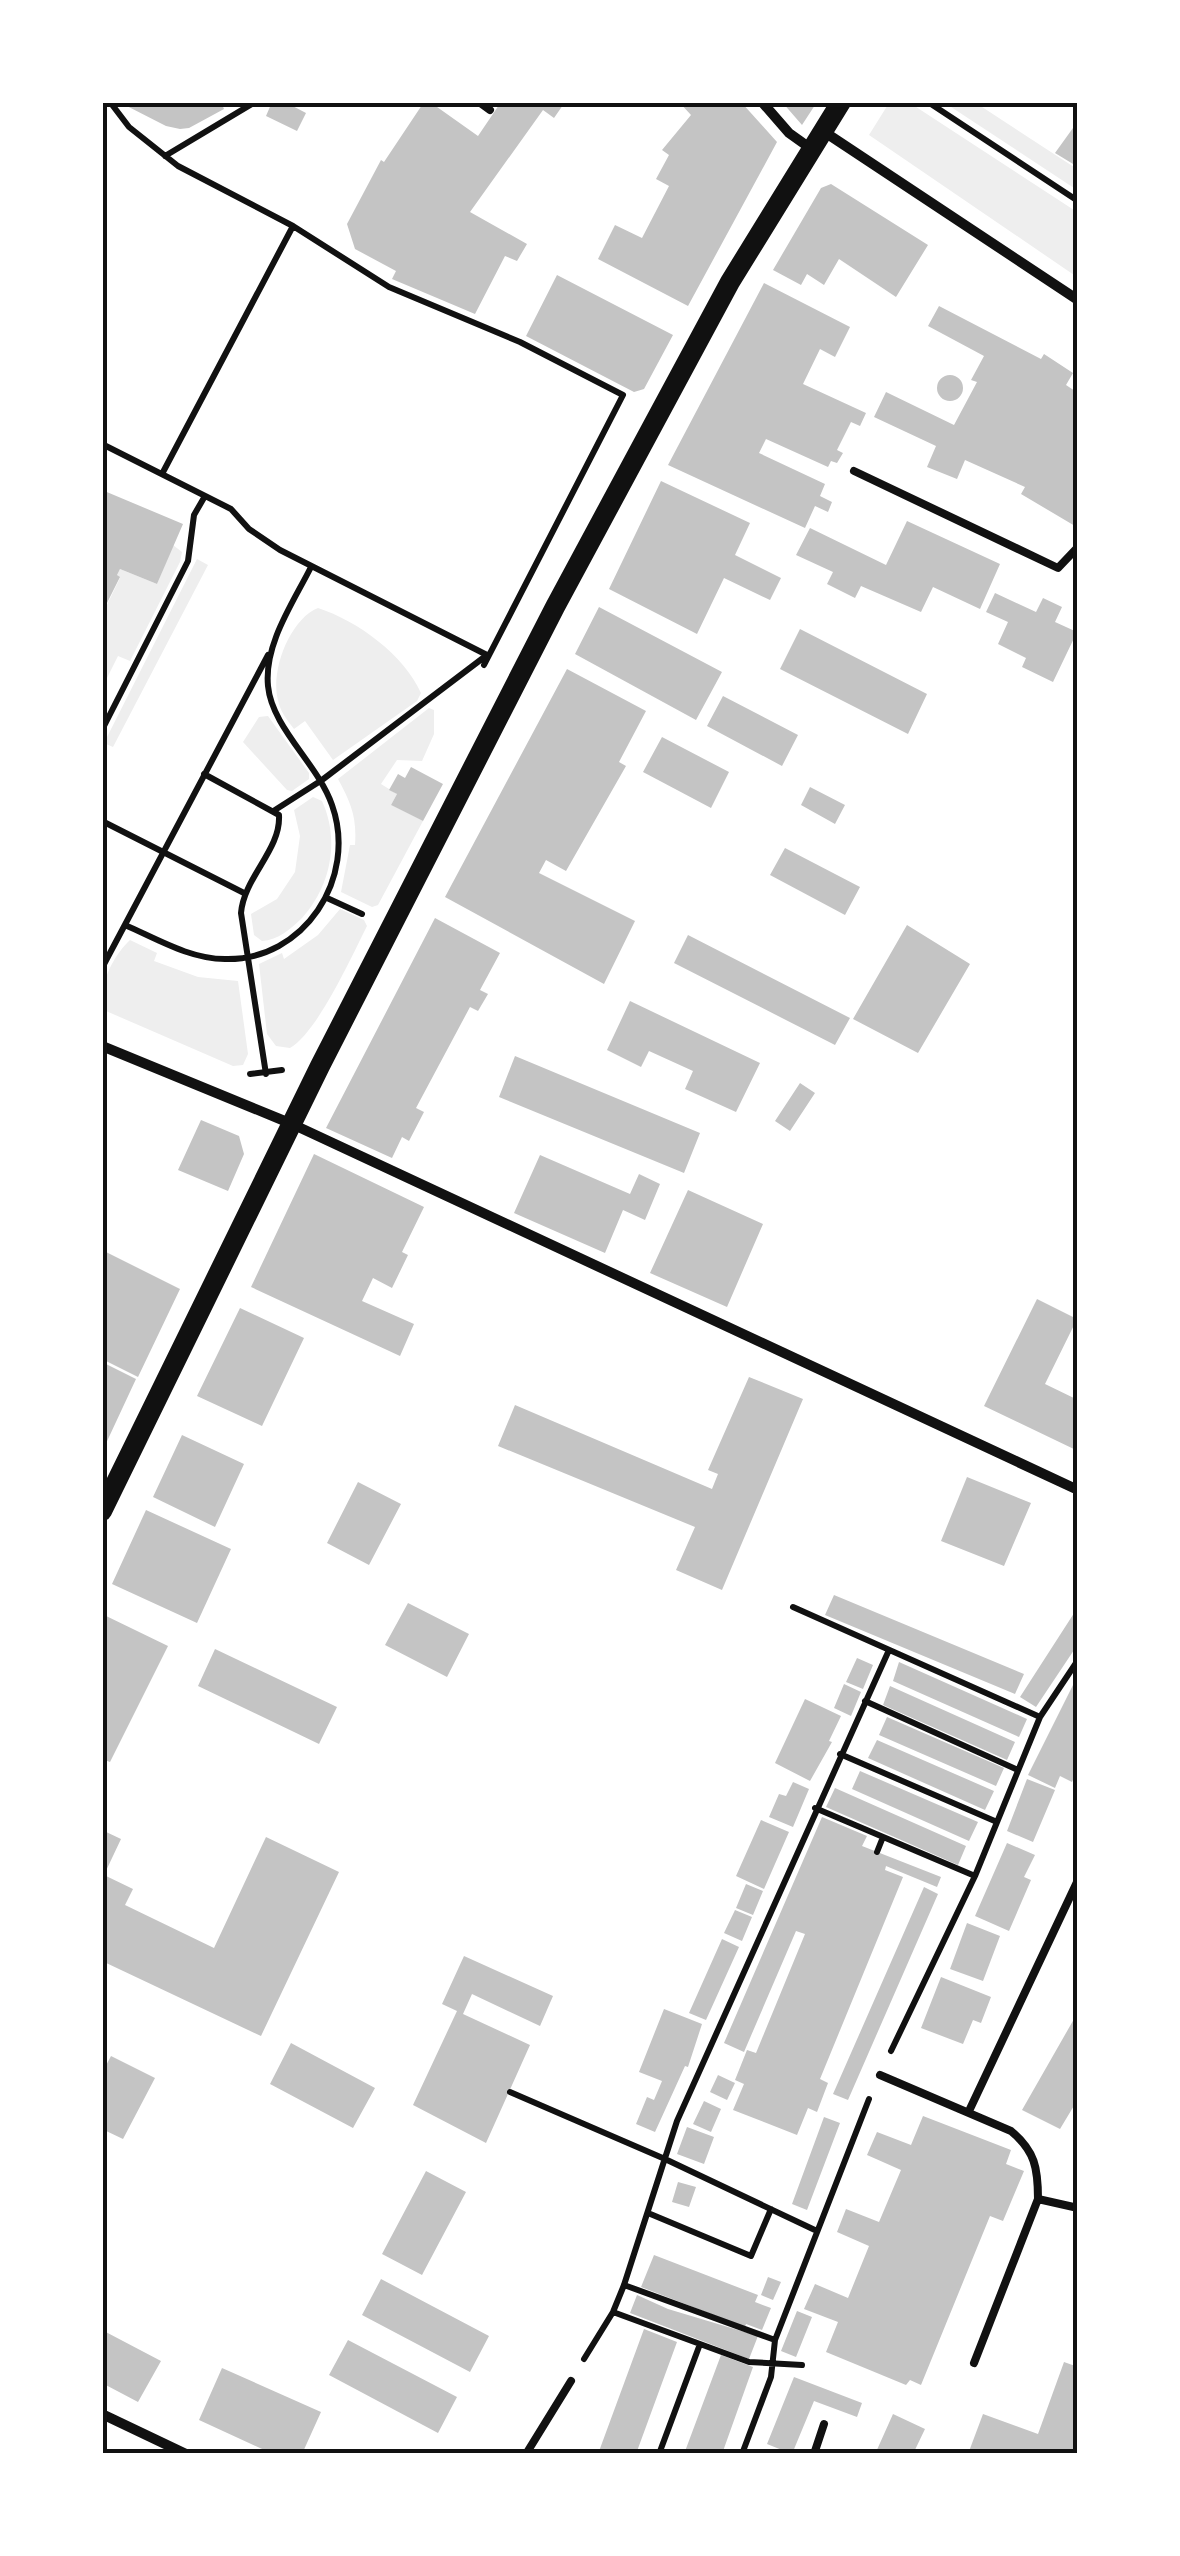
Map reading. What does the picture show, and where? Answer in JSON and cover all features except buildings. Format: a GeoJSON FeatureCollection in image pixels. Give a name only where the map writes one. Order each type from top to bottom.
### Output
{"type":"FeatureCollection","features":[{"type":"Feature","properties":{"kind":"main road"},"geometry":{"type":"LineString","coordinates":[[102,1511],[292,1124],[555,607],[730,282],[841,102]]}},
{"type":"Feature","properties":{"kind":"street"},"geometry":{"type":"LineString","coordinates":[[762,102],[789,133],[816,139],[1078,300]]}},
{"type":"Feature","properties":{"kind":"street"},"geometry":{"type":"LineString","coordinates":[[102,1046],[292,1124],[1078,1490]]}},
{"type":"Feature","properties":{"kind":"street"},"geometry":{"type":"LineString","coordinates":[[102,2414],[186,2454]]}},
{"type":"Feature","properties":{"kind":"lane"},"geometry":{"type":"LineString","coordinates":[[479,102],[490,110]]}},
{"type":"Feature","properties":{"kind":"lane"},"geometry":{"type":"LineString","coordinates":[[854,471],[1058,568],[1078,547]]}},
{"type":"Feature","properties":{"kind":"lane"},"geometry":{"type":"LineString","coordinates":[[969,2111],[1078,1880]]}},
{"type":"Feature","properties":{"kind":"lane"},"geometry":{"type":"LineString","coordinates":[[880,2075],[998,2123],[1026,2143],[1034,2156],[1038,2198],[974,2363]]}},
{"type":"Feature","properties":{"kind":"lane"},"geometry":{"type":"LineString","coordinates":[[1038,2198],[1078,2208]]}},
{"type":"Feature","properties":{"kind":"lane"},"geometry":{"type":"LineString","coordinates":[[526,2454],[570,2381]]}},
{"type":"Feature","properties":{"kind":"lane"},"geometry":{"type":"LineString","coordinates":[[814,2454],[824,2424]]}},
{"type":"Feature","properties":{"kind":"path"},"geometry":{"type":"LineString","coordinates":[[110,102],[129,127],[165,156],[293,226],[389,287],[520,342],[660,414]]}},
{"type":"Feature","properties":{"kind":"path"},"geometry":{"type":"LineString","coordinates":[[165,156],[255,102]]}},
{"type":"Feature","properties":{"kind":"path"},"geometry":{"type":"LineString","coordinates":[[928,102],[1078,201]]}},
{"type":"Feature","properties":{"kind":"path"},"geometry":{"type":"LineString","coordinates":[[162,474],[293,226]]}},
{"type":"Feature","properties":{"kind":"path"},"geometry":{"type":"LineString","coordinates":[[481,674],[487,655],[623,395]]}},
{"type":"Feature","properties":{"kind":"path"},"geometry":{"type":"LineString","coordinates":[[102,444],[231,509],[263,541],[487,655]]}},
{"type":"Feature","properties":{"kind":"path"},"geometry":{"type":"LineString","coordinates":[[102,730],[188,560],[194,515],[205,496]]}},
{"type":"Feature","properties":{"kind":"path"},"geometry":{"type":"LineString","coordinates":[[102,968],[312,566]]}},
{"type":"Feature","properties":{"kind":"path"},"geometry":{"type":"LineString","coordinates":[[125,925],[207,958],[247,958],[276,948],[299,933],[327,898],[335,878],[338,833],[334,810],[322,780],[275,714],[267,680],[272,648]]}},
{"type":"Feature","properties":{"kind":"path"},"geometry":{"type":"LineString","coordinates":[[275,810],[322,780],[487,655]]}},
{"type":"Feature","properties":{"kind":"path"},"geometry":{"type":"LineString","coordinates":[[204,774],[275,810],[280,819],[278,831],[244,893],[241,913],[266,1074]]}},
{"type":"Feature","properties":{"kind":"path"},"geometry":{"type":"LineString","coordinates":[[102,820],[244,893]]}},
{"type":"Feature","properties":{"kind":"path"},"geometry":{"type":"LineString","coordinates":[[327,898],[374,920]]}},
{"type":"Feature","properties":{"kind":"path"},"geometry":{"type":"LineString","coordinates":[[238,1073],[266,1074],[290,1067]]}},
{"type":"Feature","properties":{"kind":"path"},"geometry":{"type":"LineString","coordinates":[[793,1607],[1040,1717]]}},
{"type":"Feature","properties":{"kind":"path"},"geometry":{"type":"LineString","coordinates":[[570,2381],[613,2312],[677,2121],[888,1650]]}},
{"type":"Feature","properties":{"kind":"path"},"geometry":{"type":"LineString","coordinates":[[865,1701],[1018,1770]]}},
{"type":"Feature","properties":{"kind":"path"},"geometry":{"type":"LineString","coordinates":[[840,1754],[997,1822]]}},
{"type":"Feature","properties":{"kind":"path"},"geometry":{"type":"LineString","coordinates":[[815,1808],[975,1876]]}},
{"type":"Feature","properties":{"kind":"path"},"geometry":{"type":"LineString","coordinates":[[876,1852],[883,1836]]}},
{"type":"Feature","properties":{"kind":"path"},"geometry":{"type":"LineString","coordinates":[[510,2092],[665,2158],[817,2231]]}},
{"type":"Feature","properties":{"kind":"path"},"geometry":{"type":"LineString","coordinates":[[648,2213],[752,2256],[772,2209]]}},
{"type":"Feature","properties":{"kind":"path"},"geometry":{"type":"LineString","coordinates":[[624,2285],[774,2340]]}},
{"type":"Feature","properties":{"kind":"path"},"geometry":{"type":"LineString","coordinates":[[613,2312],[749,2362],[802,2364]]}},
{"type":"Feature","properties":{"kind":"path"},"geometry":{"type":"LineString","coordinates":[[659,2454],[700,2344]]}},
{"type":"Feature","properties":{"kind":"shaded area"},"geometry":{"type":"Polygon","coordinates":[[[889,103],[910,103],[1077,212],[1077,277],[869,135],[889,103]]]}},
{"type":"Feature","properties":{"kind":"shaded area"},"geometry":{"type":"Polygon","coordinates":[[[945,103],[976,103],[1077,169],[1077,190],[945,103]]]}},
{"type":"Feature","properties":{"kind":"shaded area"},"geometry":{"type":"Polygon","coordinates":[[[173,545],[182,552],[180,562],[130,661],[118,656],[103,686],[103,613],[120,578],[117,575],[120,569],[157,584],[173,545]]]}},
{"type":"Feature","properties":{"kind":"shaded area"},"geometry":{"type":"Polygon","coordinates":[[[197,559],[208,565],[113,747],[104,743],[197,559]]]}},
{"type":"Feature","properties":{"kind":"shaded area"},"geometry":{"type":"Polygon","coordinates":[[[318,608],[349,621],[378,641],[403,666],[421,693],[417,701],[333,760],[305,721],[294,729],[286,719],[276,688],[284,647],[299,623],[318,608]]]}},
{"type":"Feature","properties":{"kind":"shaded area"},"geometry":{"type":"Polygon","coordinates":[[[429,708],[434,710],[434,734],[422,761],[397,760],[381,784],[397,794],[391,805],[423,821],[378,905],[372,907],[341,892],[350,845],[355,845],[355,826],[338,779],[429,708]]]}},
{"type":"Feature","properties":{"kind":"shaded area"},"geometry":{"type":"Polygon","coordinates":[[[268,716],[309,773],[309,779],[292,791],[243,742],[259,717],[268,716]]]}},
{"type":"Feature","properties":{"kind":"shaded area"},"geometry":{"type":"Polygon","coordinates":[[[313,797],[322,801],[331,831],[326,877],[302,918],[279,936],[262,941],[254,935],[251,914],[277,899],[295,872],[300,836],[294,810],[313,797]]]}},
{"type":"Feature","properties":{"kind":"shaded area"},"geometry":{"type":"Polygon","coordinates":[[[340,909],[364,920],[367,926],[311,1027],[290,1048],[276,1046],[267,1034],[259,964],[282,953],[284,959],[318,935],[340,909]]]}},
{"type":"Feature","properties":{"kind":"shaded area"},"geometry":{"type":"Polygon","coordinates":[[[130,940],[157,953],[154,961],[198,977],[238,981],[248,1054],[243,1065],[233,1066],[106,1011],[103,992],[108,973],[130,940]]]}}]}
